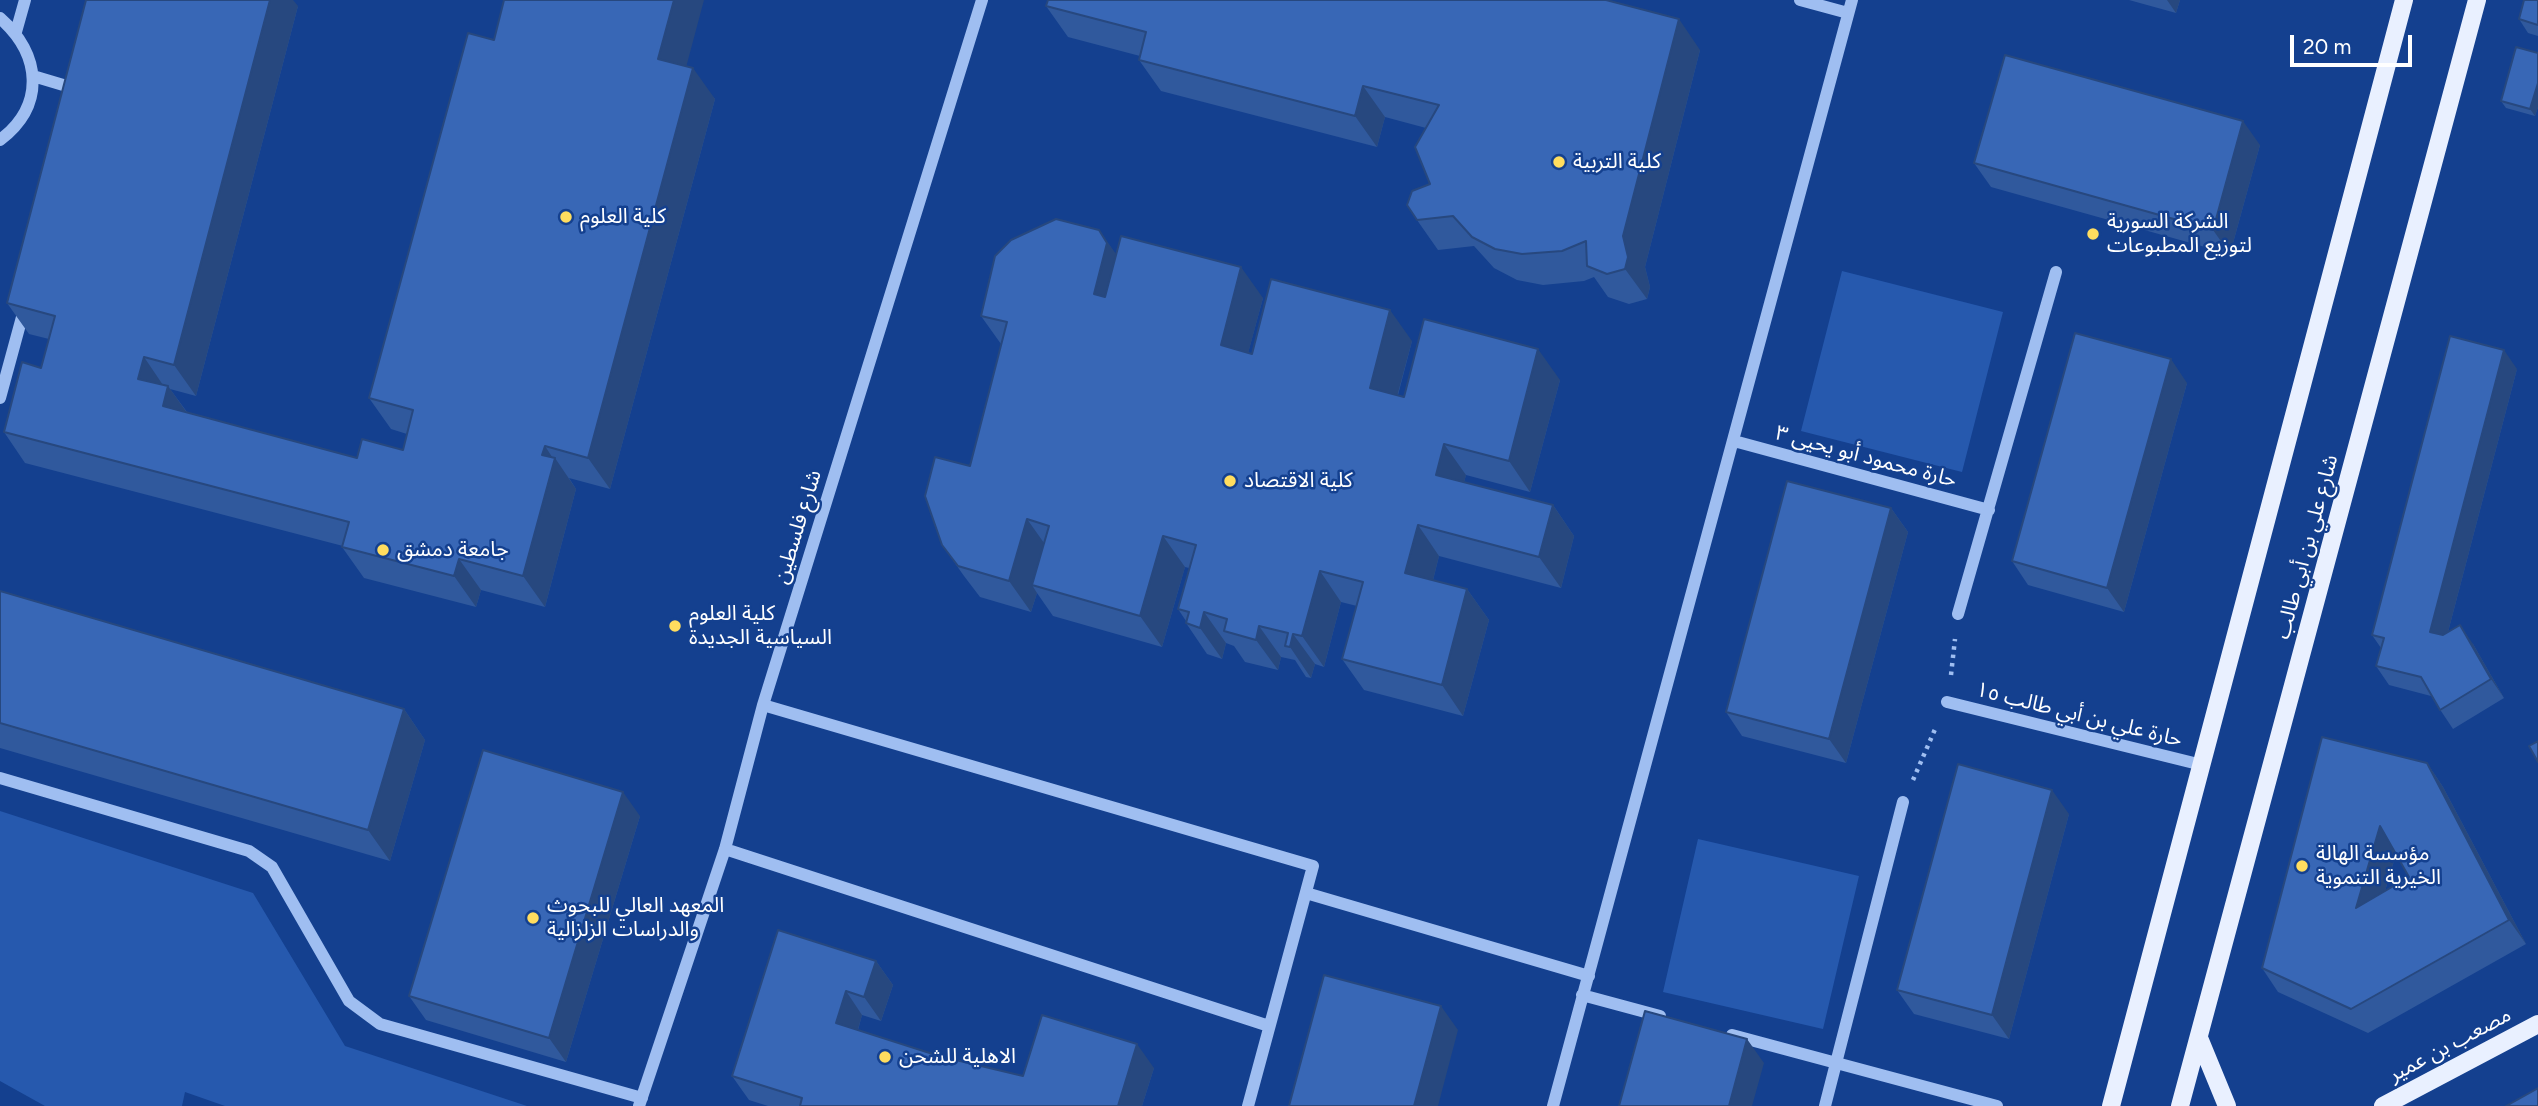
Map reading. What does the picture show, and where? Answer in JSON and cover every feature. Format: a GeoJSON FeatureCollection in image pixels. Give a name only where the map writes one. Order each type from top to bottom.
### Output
{"type":"FeatureCollection","features":[{"type":"Feature","properties":{"kind":"main road"},"geometry":{"type":"LineString","coordinates":[[2111,1106],[2404,0]]}},
{"type":"Feature","properties":{"kind":"main road","name":"شارع علي بن أبي طالب"},"geometry":{"type":"LineString","coordinates":[[2180,1106],[2477,0]]}},
{"type":"Feature","properties":{"kind":"main road","name":"مصعب بن عمير"},"geometry":{"type":"LineString","coordinates":[[2383,1106],[2538,1024]]}},
{"type":"Feature","properties":{"kind":"main road"},"geometry":{"type":"LineString","coordinates":[[2199,1038],[2227,1106]]}},
{"type":"Feature","properties":{"kind":"street"},"geometry":{"type":"LineString","coordinates":[[16,32],[25,0]]}},
{"type":"Feature","properties":{"kind":"street","name":"شارع فلسطين"},"geometry":{"type":"LineString","coordinates":[[640,1102],[725,849],[763,705],[982,0]]}},
{"type":"Feature","properties":{"kind":"street"},"geometry":{"type":"LineString","coordinates":[[1553,1106],[1850,6],[1800,0]]}},
{"type":"Feature","properties":{"kind":"street"},"geometry":{"type":"LineString","coordinates":[[0,18],[16,32],[28,52],[33,76],[30,100],[25,111],[19,122],[0,140]]}},
{"type":"Feature","properties":{"kind":"street"},"geometry":{"type":"LineString","coordinates":[[33,76],[84,84],[79,104]]}},
{"type":"Feature","properties":{"kind":"street"},"geometry":{"type":"LineString","coordinates":[[1958,614],[2056,272]]}},
{"type":"Feature","properties":{"kind":"street"},"geometry":{"type":"LineString","coordinates":[[0,397],[29,290]]}},
{"type":"Feature","properties":{"kind":"street","name":"حارة محمود أبو يحيى ٣"},"geometry":{"type":"LineString","coordinates":[[1734,441],[1989,510]]}},
{"type":"Feature","properties":{"kind":"street","name":"حارة علي بن أبي طالب ١٥"},"geometry":{"type":"LineString","coordinates":[[1948,702],[2202,765]]}},
{"type":"Feature","properties":{"kind":"street"},"geometry":{"type":"LineString","coordinates":[[763,705],[1314,866],[1248,1106]]}},
{"type":"Feature","properties":{"kind":"street"},"geometry":{"type":"LineString","coordinates":[[0,778],[249,850],[272,867],[349,1001],[380,1024],[640,1102]]}},
{"type":"Feature","properties":{"kind":"street"},"geometry":{"type":"LineString","coordinates":[[1825,1106],[1903,802]]}},
{"type":"Feature","properties":{"kind":"street"},"geometry":{"type":"LineString","coordinates":[[725,849],[1269,1026]]}},
{"type":"Feature","properties":{"kind":"street"},"geometry":{"type":"LineString","coordinates":[[1306,893],[1589,976]]}},
{"type":"Feature","properties":{"kind":"street"},"geometry":{"type":"LineString","coordinates":[[1582,995],[1676,1020]]}},
{"type":"Feature","properties":{"kind":"street"},"geometry":{"type":"LineString","coordinates":[[1716,1031],[1997,1106]]}},
{"type":"Feature","properties":{"kind":"shaded area"},"geometry":{"type":"Polygon","coordinates":[[[1842,271],[2003,312],[1962,472],[1801,431],[1842,271]]]}},
{"type":"Feature","properties":{"kind":"shaded area"},"geometry":{"type":"Polygon","coordinates":[[[0,811],[253,893],[345,1046],[527,1106],[225,1106],[185,1092],[182,1106],[45,1106],[0,1081],[0,811]]]}},
{"type":"Feature","properties":{"kind":"shaded area"},"geometry":{"type":"Polygon","coordinates":[[[1698,839],[1859,876],[1823,1029],[1663,992],[1698,839]]]}},
{"type":"Feature","properties":{"kind":"building","name":"كلية العلوم"},"geometry":{"type":"Polygon","coordinates":[[[86,0],[270,0],[174,365],[144,357],[138,379],[168,386],[163,406],[357,458],[362,439],[403,450],[413,410],[369,398],[468,33],[494,40],[504,0],[674,0],[658,59],[693,68],[588,458],[545,446],[542,455],[555,458],[523,576],[459,559],[454,576],[342,547],[349,522],[4,432],[22,362],[41,368],[55,316],[7,303],[86,0]]]}},
{"type":"Feature","properties":{"kind":"building","name":"كلية التربية"},"geometry":{"type":"Polygon","coordinates":[[[1048,0],[1606,0],[1679,19],[1623,236],[1628,257],[1625,269],[1607,274],[1587,266],[1586,241],[1562,251],[1522,254],[1495,249],[1472,237],[1453,216],[1417,220],[1407,205],[1412,191],[1430,184],[1415,147],[1439,105],[1363,86],[1355,116],[1139,60],[1146,32],[1046,6],[1048,0]]]}},
{"type":"Feature","properties":{"kind":"building"},"geometry":{"type":"Polygon","coordinates":[[[2524,0],[2538,0],[2538,25],[2519,19],[2524,0]]]}},
{"type":"Feature","properties":{"kind":"building"},"geometry":{"type":"Polygon","coordinates":[[[2516,47],[2538,53],[2538,83],[2530,109],[2501,101],[2516,47]]]}},
{"type":"Feature","properties":{"kind":"building"},"geometry":{"type":"Polygon","coordinates":[[[2005,55],[2243,121],[2213,230],[1974,163],[2005,55]]]}},
{"type":"Feature","properties":{"kind":"building","name":"كلية الاقتصاد"},"geometry":{"type":"Polygon","coordinates":[[[1056,219],[1099,230],[1107,243],[1094,294],[1105,297],[1121,236],[1241,267],[1221,345],[1252,354],[1271,279],[1390,310],[1370,388],[1404,397],[1424,319],[1538,349],[1509,461],[1444,444],[1436,475],[1553,505],[1539,557],[1418,525],[1405,573],[1467,589],[1442,685],[1342,659],[1363,582],[1320,571],[1302,636],[1293,634],[1290,647],[1285,646],[1288,633],[1259,626],[1256,640],[1224,631],[1227,619],[1204,612],[1200,628],[1186,623],[1189,612],[1178,609],[1196,545],[1163,536],[1140,616],[1032,585],[1049,526],[1027,519],[1009,581],[958,566],[942,545],[925,496],[935,457],[970,466],[1007,322],[981,316],[995,256],[1011,240],[1056,219]]]}},
{"type":"Feature","properties":{"kind":"building"},"geometry":{"type":"Polygon","coordinates":[[[2075,333],[2171,359],[2107,588],[2012,561],[2075,333]]]}},
{"type":"Feature","properties":{"kind":"building"},"geometry":{"type":"Polygon","coordinates":[[[2450,336],[2504,350],[2430,632],[2443,635],[2460,625],[2491,679],[2440,710],[2421,677],[2376,666],[2384,638],[2372,635],[2450,336]]]}},
{"type":"Feature","properties":{"kind":"building"},"geometry":{"type":"Polygon","coordinates":[[[1787,481],[1891,508],[1829,739],[1726,712],[1787,481]]]}},
{"type":"Feature","properties":{"kind":"building"},"geometry":{"type":"Polygon","coordinates":[[[0,591],[404,709],[368,830],[0,723],[0,591]]]}},
{"type":"Feature","properties":{"kind":"building"},"geometry":{"type":"Polygon","coordinates":[[[2322,737],[2427,763],[2509,920],[2351,1009],[2262,968],[2322,737]],[[2380,826],[2356,908],[2409,877],[2380,826]]]}},
{"type":"Feature","properties":{"kind":"building"},"geometry":{"type":"Polygon","coordinates":[[[2538,741],[2538,762],[2529,746],[2538,741]]]}},
{"type":"Feature","properties":{"kind":"building","name":"المعهد العالي للبحوث والدراسات الزلزالية"},"geometry":{"type":"Polygon","coordinates":[[[483,750],[623,792],[549,1038],[409,996],[483,750]]]}},
{"type":"Feature","properties":{"kind":"building"},"geometry":{"type":"Polygon","coordinates":[[[1958,764],[2052,790],[1992,1015],[1897,990],[1958,764]]]}},
{"type":"Feature","properties":{"kind":"building"},"geometry":{"type":"Polygon","coordinates":[[[778,930],[876,961],[864,997],[846,991],[836,1023],[939,1056],[1023,1076],[1042,1015],[1137,1044],[1118,1106],[800,1106],[802,1098],[732,1076],[778,930]]]}},
{"type":"Feature","properties":{"kind":"building"},"geometry":{"type":"Polygon","coordinates":[[[1324,975],[1441,1006],[1414,1106],[1289,1106],[1324,975]]]}},
{"type":"Feature","properties":{"kind":"building"},"geometry":{"type":"Polygon","coordinates":[[[1645,1011],[1747,1039],[1729,1106],[1619,1106],[1645,1011]]]}},
{"type":"Feature","properties":{"kind":"building"},"geometry":{"type":"Polygon","coordinates":[[[2538,1088],[2538,1106],[2506,1106],[2538,1088]]]}},
{"type":"Feature","properties":{"kind":"place","name":"كلية التربية"},"geometry":{"type":"Point","coordinates":[1559,162]}},
{"type":"Feature","properties":{"kind":"place","name":"كلية العلوم"},"geometry":{"type":"Point","coordinates":[566,217]}},
{"type":"Feature","properties":{"kind":"place","name":"الشركة السورية لتوزيع المطبوعات"},"geometry":{"type":"Point","coordinates":[2093,234]}},
{"type":"Feature","properties":{"kind":"place","name":"كلية الاقتصاد"},"geometry":{"type":"Point","coordinates":[1230,481]}},
{"type":"Feature","properties":{"kind":"place","name":"جامعة دمشق"},"geometry":{"type":"Point","coordinates":[383,550]}},
{"type":"Feature","properties":{"kind":"place","name":"كلية العلوم السياسية الجديدة"},"geometry":{"type":"Point","coordinates":[675,626]}},
{"type":"Feature","properties":{"kind":"place","name":"مؤسسة الهالة الخيرية التنموية"},"geometry":{"type":"Point","coordinates":[2302,866]}},
{"type":"Feature","properties":{"kind":"place","name":"المعهد العالي للبحوث والدراسات الزلزالية"},"geometry":{"type":"Point","coordinates":[533,918]}},
{"type":"Feature","properties":{"kind":"place","name":"الاهلية للشحن"},"geometry":{"type":"Point","coordinates":[885,1057]}}]}
